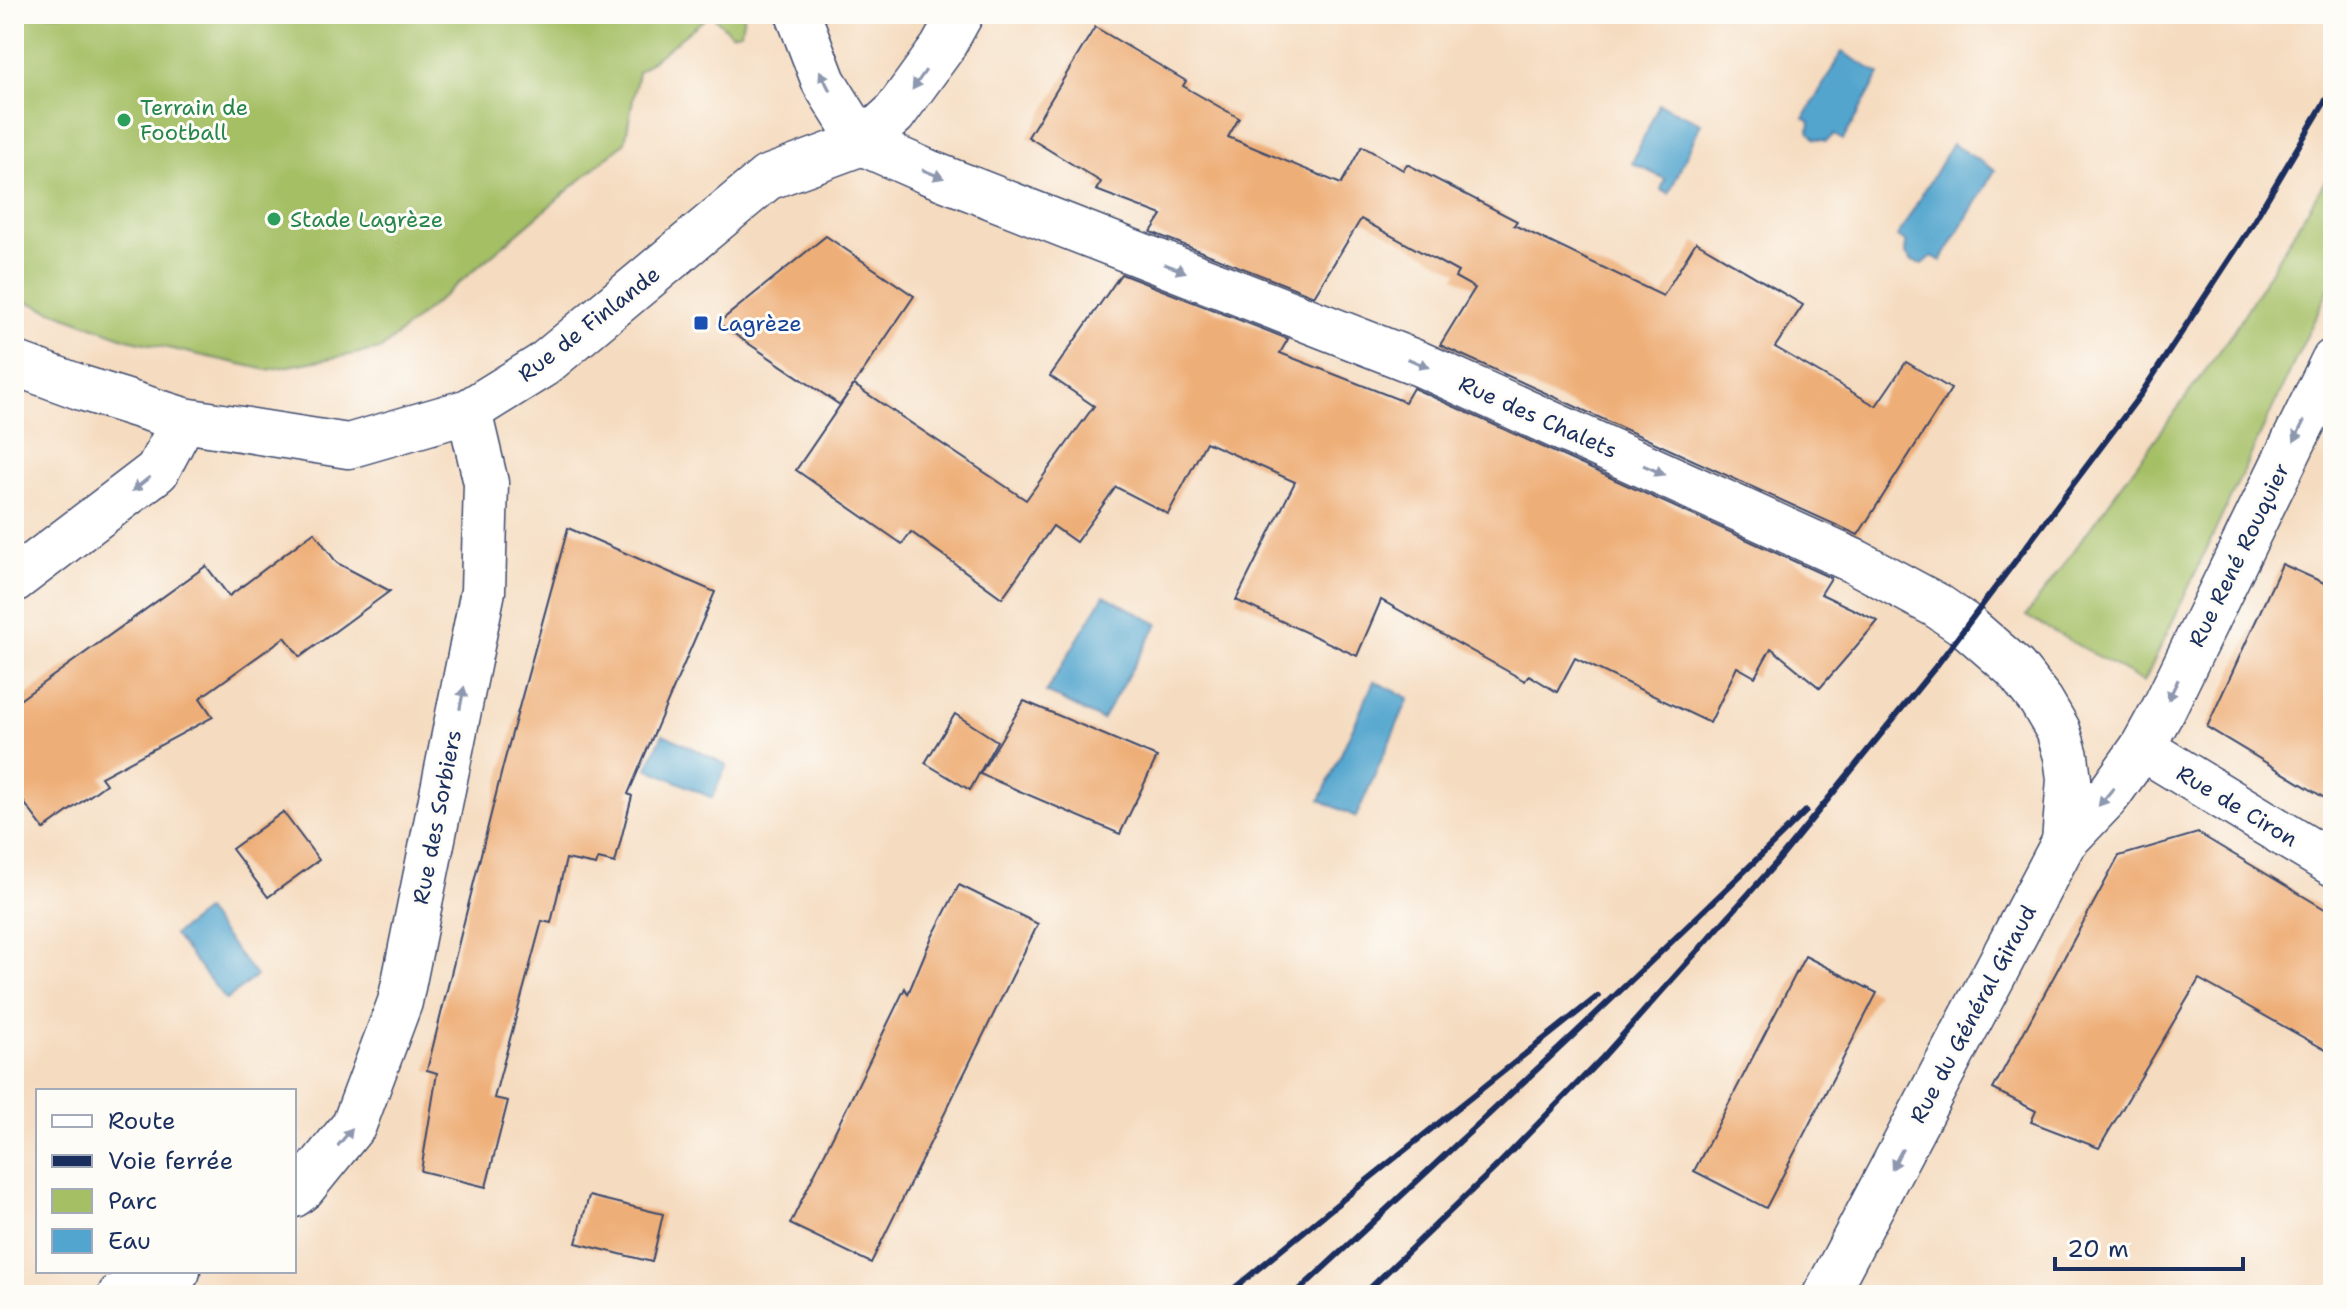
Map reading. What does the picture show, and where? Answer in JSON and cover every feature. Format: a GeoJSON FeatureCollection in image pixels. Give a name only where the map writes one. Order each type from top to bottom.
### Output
{"type":"FeatureCollection","features":[{"type":"Feature","properties":{"kind":"street"},"geometry":{"type":"LineString","coordinates":[[798,14],[824,82],[862,143],[894,114],[942,48],[961,14]]}},
{"type":"Feature","properties":{"kind":"street","name":"Rue de Finlande"},"geometry":{"type":"LineString","coordinates":[[14,363],[184,420],[348,446],[469,411],[543,365],[767,178],[862,143]]}},
{"type":"Feature","properties":{"kind":"street","name":"Rue des Chalets"},"geometry":{"type":"LineString","coordinates":[[862,143],[1420,364],[1856,562],[1936,605],[1968,627],[2015,668],[2041,701],[2058,730],[2069,779],[2064,842]]}},
{"type":"Feature","properties":{"kind":"street","name":"Rue René Rouquier"},"geometry":{"type":"LineString","coordinates":[[2142,748],[2333,361]]}},
{"type":"Feature","properties":{"kind":"street","name":"Rue des Sorbiers"},"geometry":{"type":"LineString","coordinates":[[296,1193],[354,1125],[400,1002],[483,591],[486,483],[469,411]]}},
{"type":"Feature","properties":{"kind":"street"},"geometry":{"type":"LineString","coordinates":[[14,580],[157,471],[184,420]]}},
{"type":"Feature","properties":{"kind":"street","name":"Rue du Général Giraud"},"geometry":{"type":"LineString","coordinates":[[1825,1295],[2064,842],[2107,797],[2142,748]]}},
{"type":"Feature","properties":{"kind":"street","name":"Rue de Ciron"},"geometry":{"type":"LineString","coordinates":[[2142,748],[2333,864]]}},
{"type":"Feature","properties":{"kind":"street"},"geometry":{"type":"LineString","coordinates":[[120,1295],[173,1273]]}},
{"type":"Feature","properties":{"kind":"green space","name":"Stade Lagrèze"},"geometry":{"type":"Polygon","coordinates":[[[14,14],[711,14],[638,72],[625,142],[381,349],[267,370],[127,339],[14,297],[14,14]]]}},
{"type":"Feature","properties":{"kind":"green space"},"geometry":{"type":"Polygon","coordinates":[[[711,14],[744,14],[741,32],[731,34],[711,14]]]}},
{"type":"Feature","properties":{"kind":"green space"},"geometry":{"type":"Polygon","coordinates":[[[2333,168],[2333,280],[2144,682],[2026,616],[2232,334],[2333,168]]]}},
{"type":"Feature","properties":{"kind":"water"},"geometry":{"type":"Polygon","coordinates":[[[1842,52],[1880,74],[1843,140],[1834,135],[1826,141],[1815,139],[1809,131],[1810,122],[1804,118],[1842,52]]]}},
{"type":"Feature","properties":{"kind":"water"},"geometry":{"type":"Polygon","coordinates":[[[1659,104],[1701,123],[1669,194],[1661,190],[1665,179],[1632,163],[1659,104]]]}},
{"type":"Feature","properties":{"kind":"water"},"geometry":{"type":"Polygon","coordinates":[[[1952,144],[1995,170],[1941,261],[1932,256],[1923,264],[1912,261],[1905,253],[1906,242],[1897,237],[1952,144]]]}},
{"type":"Feature","properties":{"kind":"water"},"geometry":{"type":"Polygon","coordinates":[[[1104,595],[1158,624],[1102,720],[1046,692],[1104,595]]]}},
{"type":"Feature","properties":{"kind":"water"},"geometry":{"type":"Polygon","coordinates":[[[1374,681],[1409,698],[1356,817],[1320,800],[1374,681]]]}},
{"type":"Feature","properties":{"kind":"water"},"geometry":{"type":"Polygon","coordinates":[[[663,734],[727,765],[712,798],[647,768],[663,734]]]}},
{"type":"Feature","properties":{"kind":"water"},"geometry":{"type":"Polygon","coordinates":[[[205,911],[256,976],[226,1000],[174,935],[205,911]]]}},
{"type":"Feature","properties":{"kind":"building"},"geometry":{"type":"Polygon","coordinates":[[[1095,27],[1186,81],[1183,86],[1239,118],[1228,137],[1341,184],[1362,146],[1403,170],[1407,164],[1517,221],[1514,225],[1663,296],[1696,242],[1803,305],[1775,347],[1876,406],[1906,362],[1951,389],[1858,535],[1440,345],[1475,288],[1455,277],[1458,272],[1361,219],[1314,296],[1151,232],[1162,215],[1096,190],[1101,182],[1028,137],[1095,27]]]}},
{"type":"Feature","properties":{"kind":"building"},"geometry":{"type":"Polygon","coordinates":[[[826,236],[914,296],[840,405],[718,323],[826,236]]]}},
{"type":"Feature","properties":{"kind":"building"},"geometry":{"type":"Polygon","coordinates":[[[1121,274],[1288,339],[1280,353],[1405,402],[1413,388],[1831,578],[1821,594],[1878,621],[1820,688],[1771,648],[1755,677],[1737,667],[1710,723],[1575,658],[1557,692],[1529,675],[1525,681],[1381,600],[1357,656],[1236,600],[1295,482],[1206,442],[1168,514],[1116,487],[1076,542],[1053,526],[1002,598],[911,532],[902,544],[796,470],[854,385],[1026,500],[1094,406],[1050,376],[1121,274]]]}},
{"type":"Feature","properties":{"kind":"building"},"geometry":{"type":"Polygon","coordinates":[[[568,528],[715,592],[628,794],[632,796],[615,863],[598,859],[596,865],[566,859],[551,923],[542,921],[494,1098],[508,1101],[486,1187],[421,1171],[437,1073],[427,1070],[503,766],[568,528]]]}},
{"type":"Feature","properties":{"kind":"building"},"geometry":{"type":"Polygon","coordinates":[[[314,532],[337,563],[390,591],[300,657],[285,637],[200,698],[213,717],[101,777],[106,784],[44,829],[14,789],[14,704],[206,566],[229,596],[314,532]]]}},
{"type":"Feature","properties":{"kind":"building"},"geometry":{"type":"Polygon","coordinates":[[[2282,564],[2333,587],[2333,803],[2207,727],[2282,564]]]}},
{"type":"Feature","properties":{"kind":"building"},"geometry":{"type":"Polygon","coordinates":[[[1024,701],[1157,757],[1120,834],[980,774],[1024,701]]]}},
{"type":"Feature","properties":{"kind":"building"},"geometry":{"type":"Polygon","coordinates":[[[955,714],[997,741],[970,790],[925,763],[955,714]]]}},
{"type":"Feature","properties":{"kind":"building"},"geometry":{"type":"Polygon","coordinates":[[[283,812],[319,860],[268,897],[232,849],[283,812]]]}},
{"type":"Feature","properties":{"kind":"building"},"geometry":{"type":"Polygon","coordinates":[[[2198,833],[2333,914],[2333,1054],[2199,979],[2099,1148],[2031,1122],[2036,1111],[1993,1089],[2119,856],[2198,833]]]}},
{"type":"Feature","properties":{"kind":"building"},"geometry":{"type":"Polygon","coordinates":[[[959,885],[1038,924],[871,1263],[790,1224],[905,988],[908,994],[931,939],[959,885]]]}},
{"type":"Feature","properties":{"kind":"building"},"geometry":{"type":"Polygon","coordinates":[[[1805,956],[1877,993],[1766,1208],[1694,1171],[1805,956]]]}},
{"type":"Feature","properties":{"kind":"building"},"geometry":{"type":"Polygon","coordinates":[[[589,1196],[663,1214],[652,1262],[576,1243],[589,1196]]]}},
{"type":"Feature","properties":{"kind":"railway"},"geometry":{"type":"LineString","coordinates":[[1363,1295],[1497,1166],[1603,1057],[1777,862],[1937,665],[2141,394],[2248,231],[2333,88]]}},
{"type":"Feature","properties":{"kind":"railway"},"geometry":{"type":"LineString","coordinates":[[1294,1295],[1616,995],[1806,811]]}},
{"type":"Feature","properties":{"kind":"railway"},"geometry":{"type":"LineString","coordinates":[[1226,1295],[1598,996]]}},
{"type":"Feature","properties":{"kind":"place","name":"Terrain de Football"},"geometry":{"type":"Point","coordinates":[124,120]}},
{"type":"Feature","properties":{"kind":"place","name":"Stade Lagrèze"},"geometry":{"type":"Point","coordinates":[274,219]}},
{"type":"Feature","properties":{"kind":"place","name":"Lagrèze"},"geometry":{"type":"Point","coordinates":[701,323]}}]}
